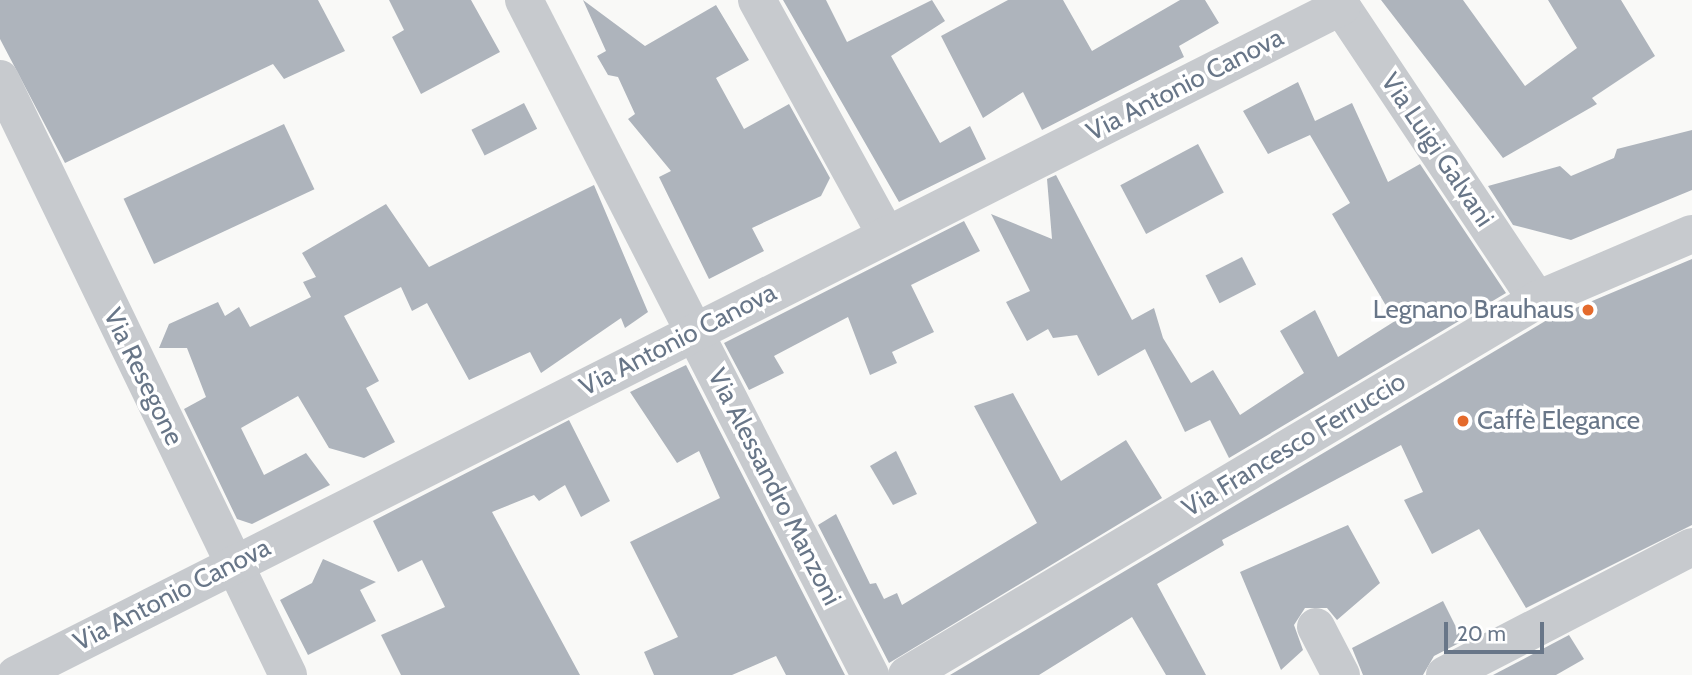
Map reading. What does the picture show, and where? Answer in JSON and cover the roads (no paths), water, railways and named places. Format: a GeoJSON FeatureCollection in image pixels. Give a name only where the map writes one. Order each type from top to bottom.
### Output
{"type":"FeatureCollection","features":[{"type":"Feature","properties":{"kind":"street","name":"Via Alessandro Manzoni"},"geometry":{"type":"LineString","coordinates":[[524,0],[870,675]]}},
{"type":"Feature","properties":{"kind":"street"},"geometry":{"type":"LineString","coordinates":[[757,0],[886,235]]}},
{"type":"Feature","properties":{"kind":"street","name":"Via Antonio Canova"},"geometry":{"type":"LineString","coordinates":[[16,675],[1339,3]]}},
{"type":"Feature","properties":{"kind":"street","name":"Via Luigi Galvani"},"geometry":{"type":"LineString","coordinates":[[1339,3],[1537,300]]}},
{"type":"Feature","properties":{"kind":"street","name":"Via Resegone"},"geometry":{"type":"LineString","coordinates":[[0,79],[288,675]]}},
{"type":"Feature","properties":{"kind":"street","name":"Via Francesco Ferruccio"},"geometry":{"type":"LineString","coordinates":[[907,675],[1537,300],[1692,234]]}},
{"type":"Feature","properties":{"kind":"street"},"geometry":{"type":"LineString","coordinates":[[1445,675],[1692,547]]}},
{"type":"Feature","properties":{"kind":"street"},"geometry":{"type":"LineString","coordinates":[[1316,627],[1341,675]]}},
{"type":"Feature","properties":{"kind":"place","name":"Legnano Brauhaus"},"geometry":{"type":"Point","coordinates":[1588,310]}},
{"type":"Feature","properties":{"kind":"place","name":"Caffè Elegance"},"geometry":{"type":"Point","coordinates":[1463,421]}}]}
